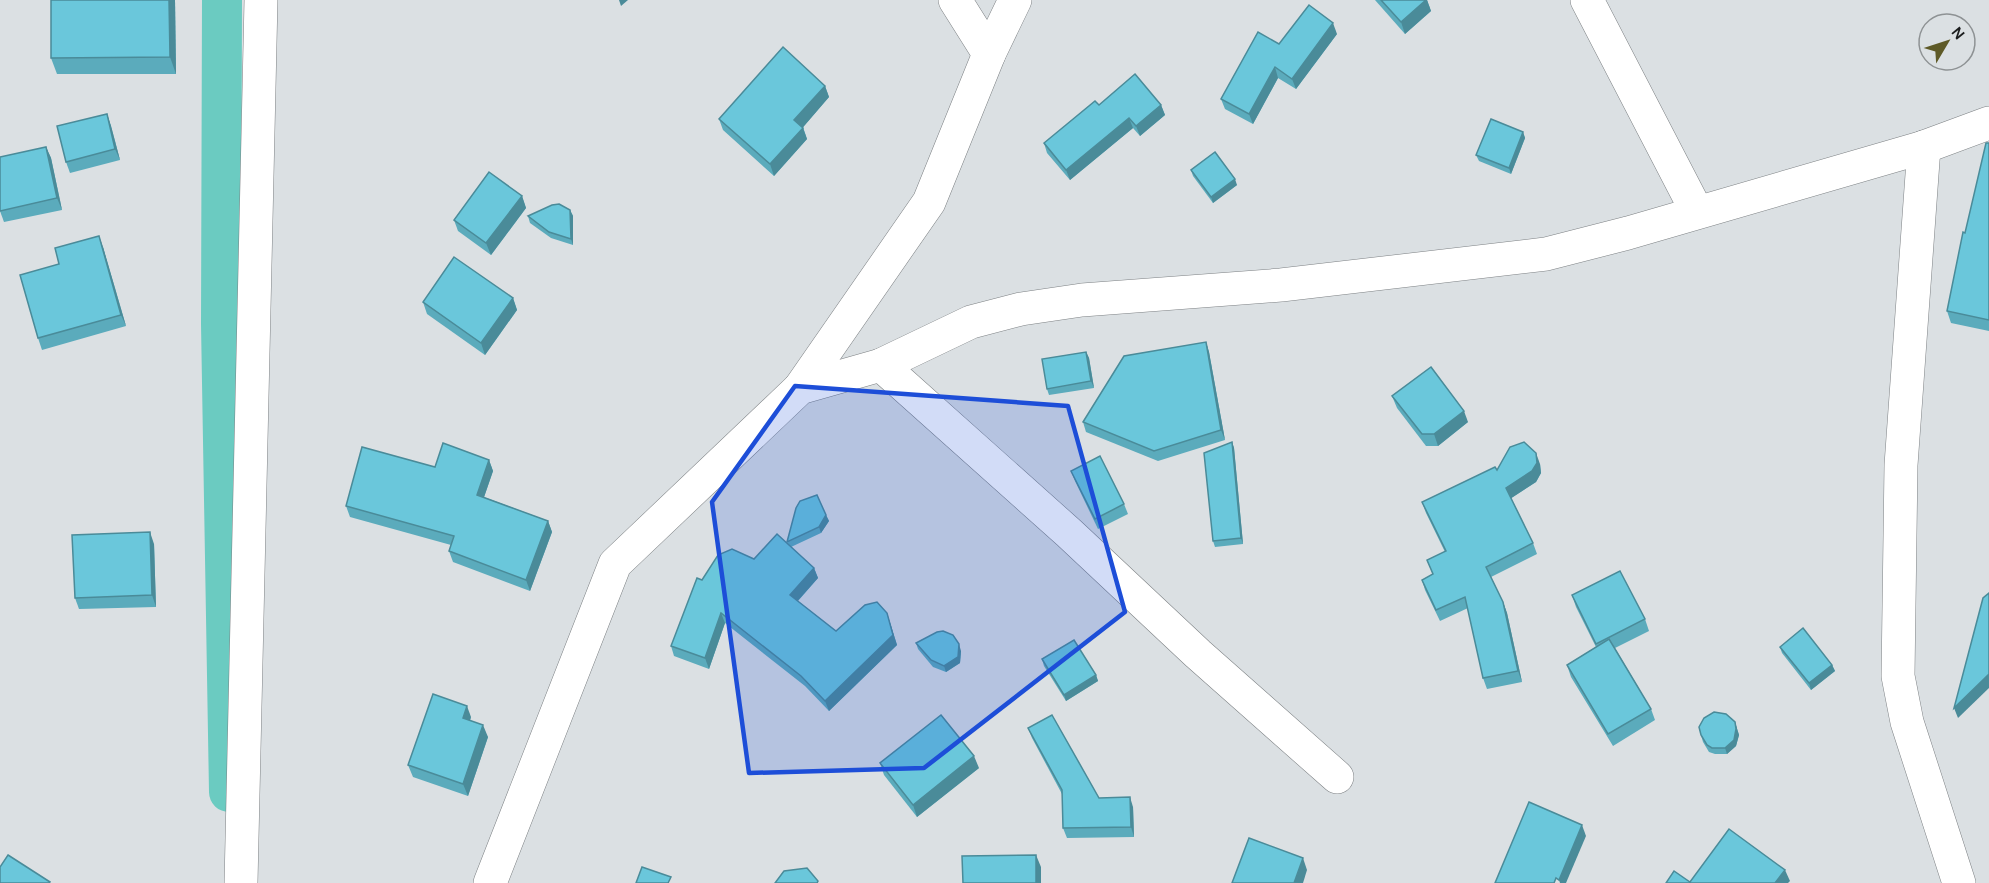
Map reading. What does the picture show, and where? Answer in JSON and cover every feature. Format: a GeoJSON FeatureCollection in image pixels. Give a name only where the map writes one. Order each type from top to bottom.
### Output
{"type":"FeatureCollection","features":[{"type":"Feature","properties":{"kind":"street"},"geometry":{"type":"LineString","coordinates":[[241,883],[261,0]]}},
{"type":"Feature","properties":{"kind":"street"},"geometry":{"type":"LineString","coordinates":[[955,0],[989,54]]}},
{"type":"Feature","properties":{"kind":"street"},"geometry":{"type":"LineString","coordinates":[[490,883],[615,564],[800,388],[929,202],[989,54],[1015,0]]}},
{"type":"Feature","properties":{"kind":"street"},"geometry":{"type":"LineString","coordinates":[[1587,0],[1697,212]]}},
{"type":"Feature","properties":{"kind":"street"},"geometry":{"type":"LineString","coordinates":[[800,388],[881,365],[970,322],[1021,309],[1082,300],[1281,285],[1546,254],[1924,147],[1989,123]]}},
{"type":"Feature","properties":{"kind":"street"},"geometry":{"type":"LineString","coordinates":[[1924,147],[1901,465],[1898,676],[1907,722],[1959,883]]}},
{"type":"Feature","properties":{"kind":"street"},"geometry":{"type":"LineString","coordinates":[[881,365],[1198,654],[1337,777]]}},
{"type":"Feature","properties":{"kind":"highlighted area"},"geometry":{"type":"Polygon","coordinates":[[[795,386],[1068,406],[1125,612],[924,768],[749,773],[712,502],[795,386]]]}},
{"type":"Feature","properties":{"kind":"building"},"geometry":{"type":"Polygon","coordinates":[[[51,0],[169,0],[170,57],[51,58],[51,0]]]}},
{"type":"Feature","properties":{"kind":"building"},"geometry":{"type":"Polygon","coordinates":[[[1381,0],[1426,0],[1401,22],[1381,0]]]}},
{"type":"Feature","properties":{"kind":"building"},"geometry":{"type":"Polygon","coordinates":[[[1309,5],[1333,23],[1292,79],[1275,67],[1249,114],[1221,99],[1258,32],[1279,44],[1309,5]]]}},
{"type":"Feature","properties":{"kind":"building"},"geometry":{"type":"Polygon","coordinates":[[[783,47],[825,86],[794,120],[803,128],[770,164],[719,119],[783,47]]]}},
{"type":"Feature","properties":{"kind":"building"},"geometry":{"type":"Polygon","coordinates":[[[1135,74],[1161,105],[1136,126],[1129,118],[1066,170],[1044,143],[1095,101],[1099,105],[1135,74]]]}},
{"type":"Feature","properties":{"kind":"building"},"geometry":{"type":"Polygon","coordinates":[[[107,114],[115,149],[66,162],[57,126],[107,114]]]}},
{"type":"Feature","properties":{"kind":"building"},"geometry":{"type":"Polygon","coordinates":[[[1491,119],[1523,132],[1509,168],[1476,155],[1491,119]]]}},
{"type":"Feature","properties":{"kind":"building"},"geometry":{"type":"Polygon","coordinates":[[[1986,143],[1989,143],[1989,320],[1947,311],[1963,232],[1965,233],[1986,143]]]}},
{"type":"Feature","properties":{"kind":"building"},"geometry":{"type":"Polygon","coordinates":[[[46,147],[57,198],[0,211],[0,157],[46,147]]]}},
{"type":"Feature","properties":{"kind":"building"},"geometry":{"type":"Polygon","coordinates":[[[1215,152],[1235,179],[1211,197],[1191,170],[1215,152]]]}},
{"type":"Feature","properties":{"kind":"building"},"geometry":{"type":"Polygon","coordinates":[[[489,172],[522,196],[486,243],[454,220],[489,172]]]}},
{"type":"Feature","properties":{"kind":"building"},"geometry":{"type":"Polygon","coordinates":[[[559,204],[570,210],[571,239],[549,232],[528,216],[559,204]]]}},
{"type":"Feature","properties":{"kind":"building"},"geometry":{"type":"Polygon","coordinates":[[[99,236],[121,315],[38,338],[20,275],[59,264],[55,248],[99,236]]]}},
{"type":"Feature","properties":{"kind":"building"},"geometry":{"type":"Polygon","coordinates":[[[454,257],[513,298],[481,343],[423,302],[454,257]]]}},
{"type":"Feature","properties":{"kind":"building"},"geometry":{"type":"Polygon","coordinates":[[[1206,342],[1221,430],[1154,451],[1083,422],[1124,356],[1206,342]]]}},
{"type":"Feature","properties":{"kind":"building"},"geometry":{"type":"Polygon","coordinates":[[[1086,352],[1091,381],[1047,389],[1042,359],[1086,352]]]}},
{"type":"Feature","properties":{"kind":"building"},"geometry":{"type":"Polygon","coordinates":[[[1431,367],[1464,411],[1434,434],[1422,434],[1392,396],[1431,367]]]}},
{"type":"Feature","properties":{"kind":"building"},"geometry":{"type":"Polygon","coordinates":[[[1232,442],[1241,538],[1213,541],[1204,453],[1232,442]]]}},
{"type":"Feature","properties":{"kind":"building"},"geometry":{"type":"Polygon","coordinates":[[[1524,442],[1536,453],[1537,463],[1532,471],[1506,488],[1533,543],[1486,567],[1503,602],[1518,671],[1483,678],[1465,597],[1436,610],[1422,580],[1433,574],[1427,560],[1446,551],[1422,502],[1495,467],[1497,470],[1510,447],[1524,442]]]}},
{"type":"Feature","properties":{"kind":"building"},"geometry":{"type":"Polygon","coordinates":[[[443,443],[489,460],[477,495],[548,521],[526,580],[449,551],[454,536],[346,506],[362,447],[435,467],[443,443]]]}},
{"type":"Feature","properties":{"kind":"building"},"geometry":{"type":"Polygon","coordinates":[[[1100,456],[1124,504],[1095,519],[1071,471],[1100,456]]]}},
{"type":"Feature","properties":{"kind":"building"},"geometry":{"type":"Polygon","coordinates":[[[817,495],[826,515],[819,527],[787,542],[800,501],[817,495]]]}},
{"type":"Feature","properties":{"kind":"building"},"geometry":{"type":"Polygon","coordinates":[[[150,532],[152,595],[75,598],[72,535],[150,532]]]}},
{"type":"Feature","properties":{"kind":"building"},"geometry":{"type":"Polygon","coordinates":[[[777,534],[814,568],[790,595],[836,631],[865,605],[877,602],[887,613],[893,635],[825,701],[801,676],[721,613],[705,658],[671,646],[697,578],[702,580],[718,555],[732,549],[754,559],[777,534]]]}},
{"type":"Feature","properties":{"kind":"building"},"geometry":{"type":"Polygon","coordinates":[[[1620,571],[1645,619],[1596,644],[1572,595],[1620,571]]]}},
{"type":"Feature","properties":{"kind":"building"},"geometry":{"type":"Polygon","coordinates":[[[1989,593],[1989,674],[1954,708],[1983,598],[1989,593]]]}},
{"type":"Feature","properties":{"kind":"building"},"geometry":{"type":"Polygon","coordinates":[[[1803,628],[1832,665],[1809,683],[1780,647],[1803,628]]]}},
{"type":"Feature","properties":{"kind":"building"},"geometry":{"type":"Polygon","coordinates":[[[943,631],[953,635],[959,644],[958,657],[944,666],[931,660],[916,643],[943,631]]]}},
{"type":"Feature","properties":{"kind":"building"},"geometry":{"type":"Polygon","coordinates":[[[1609,639],[1651,709],[1608,734],[1567,665],[1609,639]]]}},
{"type":"Feature","properties":{"kind":"building"},"geometry":{"type":"Polygon","coordinates":[[[1074,640],[1096,675],[1064,695],[1042,659],[1074,640]]]}},
{"type":"Feature","properties":{"kind":"building"},"geometry":{"type":"Polygon","coordinates":[[[433,694],[467,706],[463,718],[483,725],[463,784],[408,765],[433,694]]]}},
{"type":"Feature","properties":{"kind":"building"},"geometry":{"type":"Polygon","coordinates":[[[1714,712],[1726,714],[1735,722],[1734,740],[1725,748],[1712,748],[1707,745],[1701,735],[1699,727],[1704,718],[1714,712]]]}},
{"type":"Feature","properties":{"kind":"building"},"geometry":{"type":"Polygon","coordinates":[[[941,715],[974,756],[913,805],[880,763],[941,715]]]}},
{"type":"Feature","properties":{"kind":"building"},"geometry":{"type":"Polygon","coordinates":[[[1052,715],[1099,798],[1130,797],[1131,827],[1063,828],[1062,790],[1028,728],[1052,715]]]}},
{"type":"Feature","properties":{"kind":"building"},"geometry":{"type":"Polygon","coordinates":[[[1529,802],[1582,825],[1559,880],[1556,878],[1554,883],[1495,883],[1529,802]]]}},
{"type":"Feature","properties":{"kind":"building"},"geometry":{"type":"Polygon","coordinates":[[[1729,829],[1785,870],[1775,883],[1666,883],[1674,871],[1690,882],[1729,829]]]}},
{"type":"Feature","properties":{"kind":"building"},"geometry":{"type":"Polygon","coordinates":[[[1249,838],[1303,858],[1294,883],[1232,883],[1249,838]]]}},
{"type":"Feature","properties":{"kind":"building"},"geometry":{"type":"Polygon","coordinates":[[[8,855],[50,882],[0,883],[0,867],[8,855]]]}},
{"type":"Feature","properties":{"kind":"building"},"geometry":{"type":"Polygon","coordinates":[[[1036,855],[1036,883],[963,883],[962,856],[1036,855]]]}},
{"type":"Feature","properties":{"kind":"building"},"geometry":{"type":"Polygon","coordinates":[[[642,867],[671,877],[668,883],[636,883],[642,867]]]}},
{"type":"Feature","properties":{"kind":"building"},"geometry":{"type":"Polygon","coordinates":[[[807,868],[818,881],[817,883],[775,883],[784,871],[807,868]]]}},
{"type":"Feature","properties":{"kind":"waterway"},"geometry":{"type":"LineString","coordinates":[[222,0],[221,324],[229,792]]}}]}
